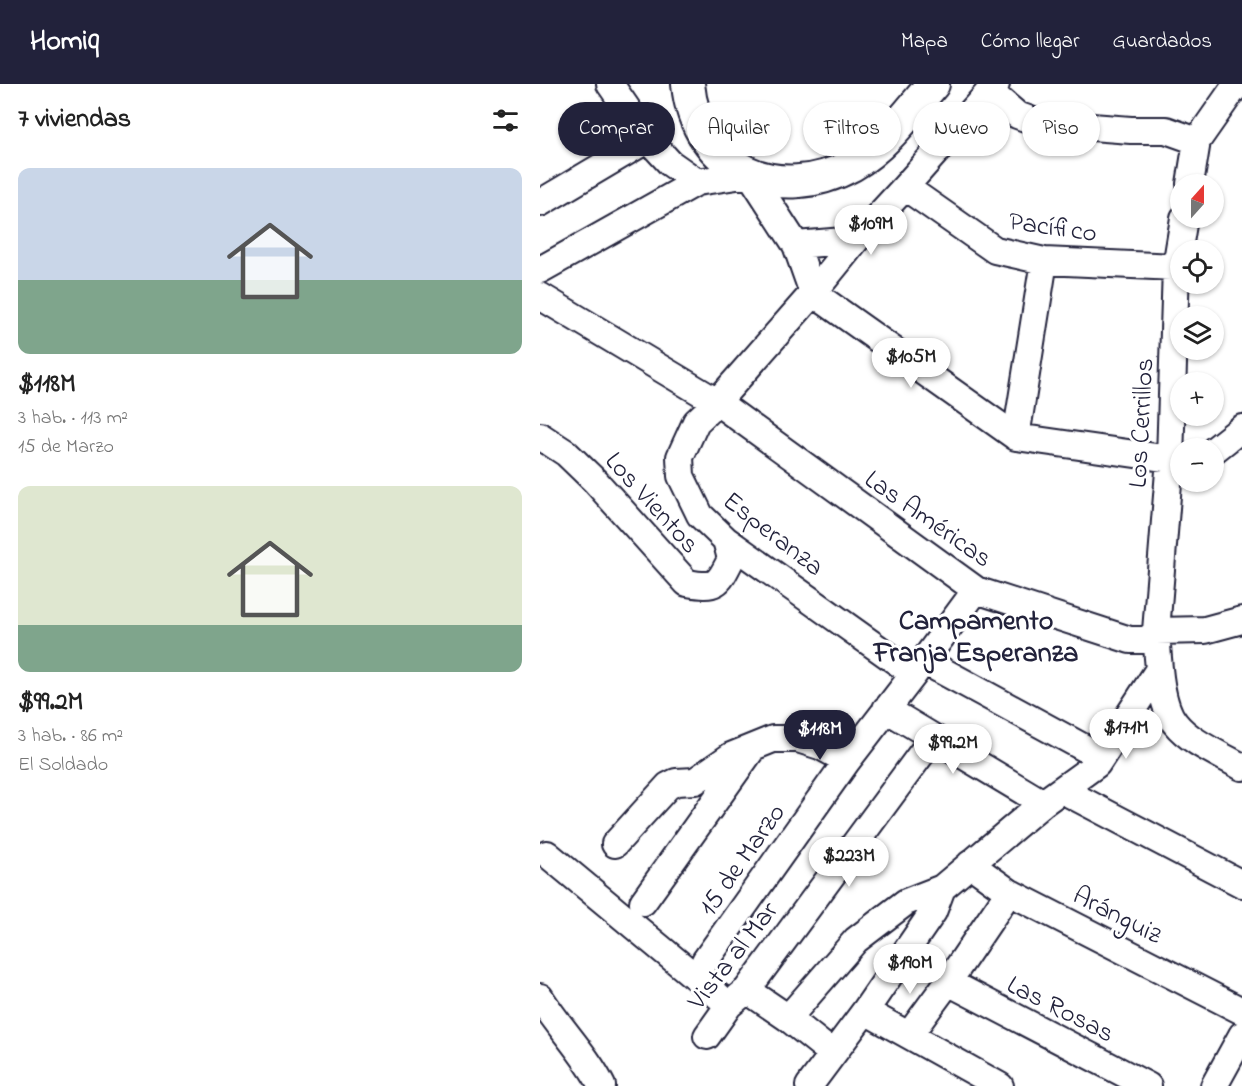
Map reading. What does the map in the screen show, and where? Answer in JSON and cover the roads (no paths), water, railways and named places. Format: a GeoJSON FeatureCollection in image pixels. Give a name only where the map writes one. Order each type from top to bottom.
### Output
{"type":"FeatureCollection","features":[{"type":"Feature","properties":{"kind":"main road"},"geometry":{"type":"LineString","coordinates":[[688,84],[692,107],[699,126],[710,143],[724,158],[750,174],[776,182],[801,182],[828,176],[853,164],[880,143],[933,84]]}},
{"type":"Feature","properties":{"kind":"street"},"geometry":{"type":"LineString","coordinates":[[610,84],[622,102]]}},
{"type":"Feature","properties":{"kind":"street"},"geometry":{"type":"LineString","coordinates":[[1192,174],[1197,141],[1232,86]]}},
{"type":"Feature","properties":{"kind":"street"},"geometry":{"type":"LineString","coordinates":[[993,88],[1017,115],[1039,123],[1131,130],[1166,130],[1197,141]]}},
{"type":"Feature","properties":{"kind":"street","name":"Esperanza"},"geometry":{"type":"LineString","coordinates":[[993,88],[856,240],[813,293],[717,402],[696,422],[680,457],[681,476],[700,515],[726,540],[919,668],[1101,758]]}},
{"type":"Feature","properties":{"kind":"street"},"geometry":{"type":"LineString","coordinates":[[540,203],[619,156]]}},
{"type":"Feature","properties":{"kind":"street"},"geometry":{"type":"LineString","coordinates":[[664,156],[697,182]]}},
{"type":"Feature","properties":{"kind":"street"},"geometry":{"type":"LineString","coordinates":[[540,270],[697,182],[750,174],[796,245],[813,293],[1016,437],[1170,457]]}},
{"type":"Feature","properties":{"kind":"street","name":"Pacífico"},"geometry":{"type":"LineString","coordinates":[[905,187],[995,250],[1044,261],[1170,267]]}},
{"type":"Feature","properties":{"kind":"street"},"geometry":{"type":"LineString","coordinates":[[796,245],[856,240]]}},
{"type":"Feature","properties":{"kind":"street"},"geometry":{"type":"LineString","coordinates":[[1016,437],[1044,261]]}},
{"type":"Feature","properties":{"kind":"street","name":"Los Cerrillos"},"geometry":{"type":"LineString","coordinates":[[1175,438],[1176,294]]}},
{"type":"Feature","properties":{"kind":"street","name":"Las Américas"},"geometry":{"type":"LineString","coordinates":[[540,296],[717,402],[976,590],[1130,640],[1148,640],[1156,632],[1205,630],[1242,620]]}},
{"type":"Feature","properties":{"kind":"street"},"geometry":{"type":"LineString","coordinates":[[1224,442],[1242,428]]}},
{"type":"Feature","properties":{"kind":"street","name":"Los Vientos"},"geometry":{"type":"LineString","coordinates":[[540,436],[566,453],[596,482],[687,583],[708,587],[721,579],[731,559],[726,540]]}},
{"type":"Feature","properties":{"kind":"street","name":"Los Cerrillos"},"geometry":{"type":"LineString","coordinates":[[1156,632],[1171,492]]}},
{"type":"Feature","properties":{"kind":"street","name":"15 de Marzo"},"geometry":{"type":"LineString","coordinates":[[705,961],[847,761],[976,590]]}},
{"type":"Feature","properties":{"kind":"street"},"geometry":{"type":"LineString","coordinates":[[1156,632],[1161,688],[1174,722],[1193,739],[1242,767]]}},
{"type":"Feature","properties":{"kind":"street"},"geometry":{"type":"LineString","coordinates":[[788,1018],[856,940],[906,902],[942,888],[1052,796],[1097,764],[1159,669]]}},
{"type":"Feature","properties":{"kind":"street"},"geometry":{"type":"LineString","coordinates":[[886,710],[933,738],[1242,884]]}},
{"type":"Feature","properties":{"kind":"street","name":"Vista al Mar"},"geometry":{"type":"LineString","coordinates":[[707,1035],[738,998],[933,738]]}},
{"type":"Feature","properties":{"kind":"street"},"geometry":{"type":"LineString","coordinates":[[615,844],[668,786],[676,782],[695,781],[731,756],[773,739],[798,739],[820,746],[847,761]]}},
{"type":"Feature","properties":{"kind":"street"},"geometry":{"type":"LineString","coordinates":[[643,903],[753,747]]}},
{"type":"Feature","properties":{"kind":"street"},"geometry":{"type":"LineString","coordinates":[[547,854],[738,998],[788,1018],[833,1054]]}},
{"type":"Feature","properties":{"kind":"street","name":"Aránguiz"},"geometry":{"type":"LineString","coordinates":[[970,864],[1009,892],[1242,1011]]}},
{"type":"Feature","properties":{"kind":"street"},"geometry":{"type":"LineString","coordinates":[[809,1086],[865,1011],[933,912],[942,888]]}},
{"type":"Feature","properties":{"kind":"street"},"geometry":{"type":"LineString","coordinates":[[909,1035],[1009,892]]}},
{"type":"Feature","properties":{"kind":"street","name":"Las Rosas"},"geometry":{"type":"LineString","coordinates":[[948,982],[1148,1086]]}},
{"type":"Feature","properties":{"kind":"street"},"geometry":{"type":"LineString","coordinates":[[540,997],[602,1086]]}},
{"type":"Feature","properties":{"kind":"street"},"geometry":{"type":"LineString","coordinates":[[865,1011],[1000,1086]]}},
{"type":"Feature","properties":{"kind":"street"},"geometry":{"type":"LineString","coordinates":[[1214,1086],[1242,1035]]}},
{"type":"Feature","properties":{"kind":"district","name":"Campamento Franja Esperanza"},"geometry":{"type":"Point","coordinates":[976,635]}}]}
